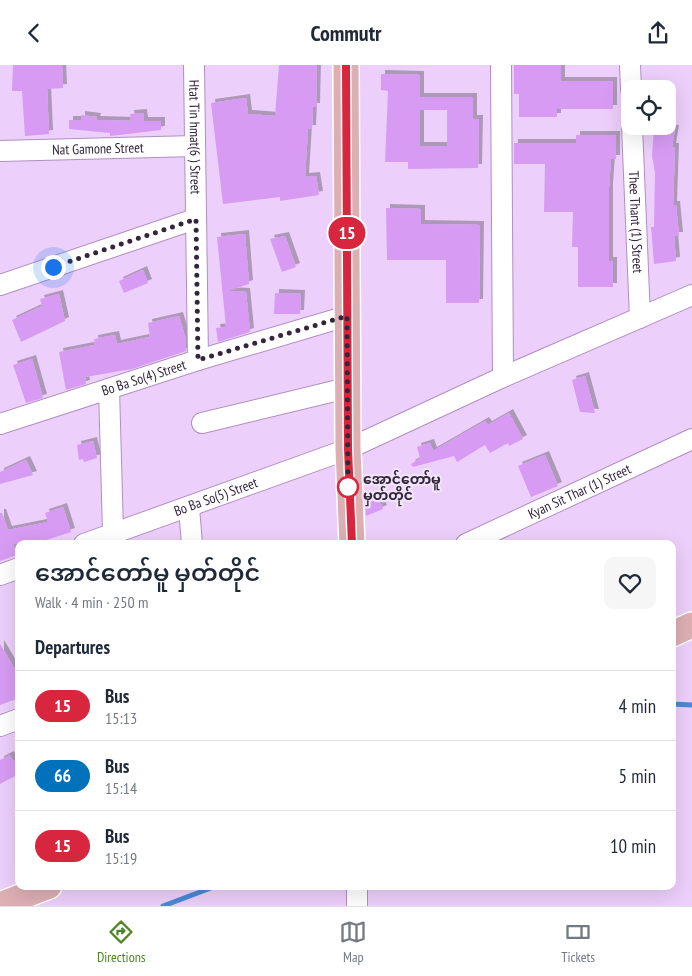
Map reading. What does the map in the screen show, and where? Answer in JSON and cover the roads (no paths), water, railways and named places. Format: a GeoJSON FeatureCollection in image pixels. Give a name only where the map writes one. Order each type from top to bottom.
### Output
{"type":"FeatureCollection","features":[{"type":"Feature","properties":{"kind":"main road"},"geometry":{"type":"LineString","coordinates":[[346,65],[347,388],[352,540]]}},
{"type":"Feature","properties":{"kind":"main road"},"geometry":{"type":"LineString","coordinates":[[676,632],[692,625]]}},
{"type":"Feature","properties":{"kind":"main road"},"geometry":{"type":"LineString","coordinates":[[0,905],[39,890]]}},
{"type":"Feature","properties":{"kind":"street","name":"Htat Tin hmat(6 ) Street"},"geometry":{"type":"LineString","coordinates":[[194,65],[198,360]]}},
{"type":"Feature","properties":{"kind":"street"},"geometry":{"type":"LineString","coordinates":[[501,65],[503,377]]}},
{"type":"Feature","properties":{"kind":"street"},"geometry":{"type":"LineString","coordinates":[[630,65],[631,80]]}},
{"type":"Feature","properties":{"kind":"street","name":"Thee Thant (1) Street"},"geometry":{"type":"LineString","coordinates":[[632,135],[640,318]]}},
{"type":"Feature","properties":{"kind":"street","name":"Nat Gamone Street"},"geometry":{"type":"LineString","coordinates":[[0,151],[195,146]]}},
{"type":"Feature","properties":{"kind":"street"},"geometry":{"type":"LineString","coordinates":[[0,285],[196,219]]}},
{"type":"Feature","properties":{"kind":"street","name":"Bo Ba So(5) Street"},"geometry":{"type":"LineString","coordinates":[[95,540],[348,449],[503,377],[692,295]]}},
{"type":"Feature","properties":{"kind":"street","name":"Bo Ba So(4) Street"},"geometry":{"type":"LineString","coordinates":[[0,424],[198,360],[347,316]]}},
{"type":"Feature","properties":{"kind":"street"},"geometry":{"type":"LineString","coordinates":[[202,423],[347,388]]}},
{"type":"Feature","properties":{"kind":"street"},"geometry":{"type":"LineString","coordinates":[[109,389],[114,533]]}},
{"type":"Feature","properties":{"kind":"street","name":"Kyan Sit Thar (1) Street"},"geometry":{"type":"LineString","coordinates":[[475,540],[692,439]]}},
{"type":"Feature","properties":{"kind":"street"},"geometry":{"type":"LineString","coordinates":[[189,507],[192,540]]}},
{"type":"Feature","properties":{"kind":"street"},"geometry":{"type":"LineString","coordinates":[[0,575],[15,569]]}},
{"type":"Feature","properties":{"kind":"street"},"geometry":{"type":"LineString","coordinates":[[0,726],[15,720]]}},
{"type":"Feature","properties":{"kind":"street"},"geometry":{"type":"LineString","coordinates":[[357,890],[357,906]]}},
{"type":"Feature","properties":{"kind":"waterway"},"geometry":{"type":"LineString","coordinates":[[676,704],[692,705]]}},
{"type":"Feature","properties":{"kind":"waterway"},"geometry":{"type":"LineString","coordinates":[[163,906],[205,890]]}},
{"type":"Feature","properties":{"kind":"place","name":"အောင်တော်မူ မှတ်တိုင်"},"geometry":{"type":"Point","coordinates":[348,487]}}]}
